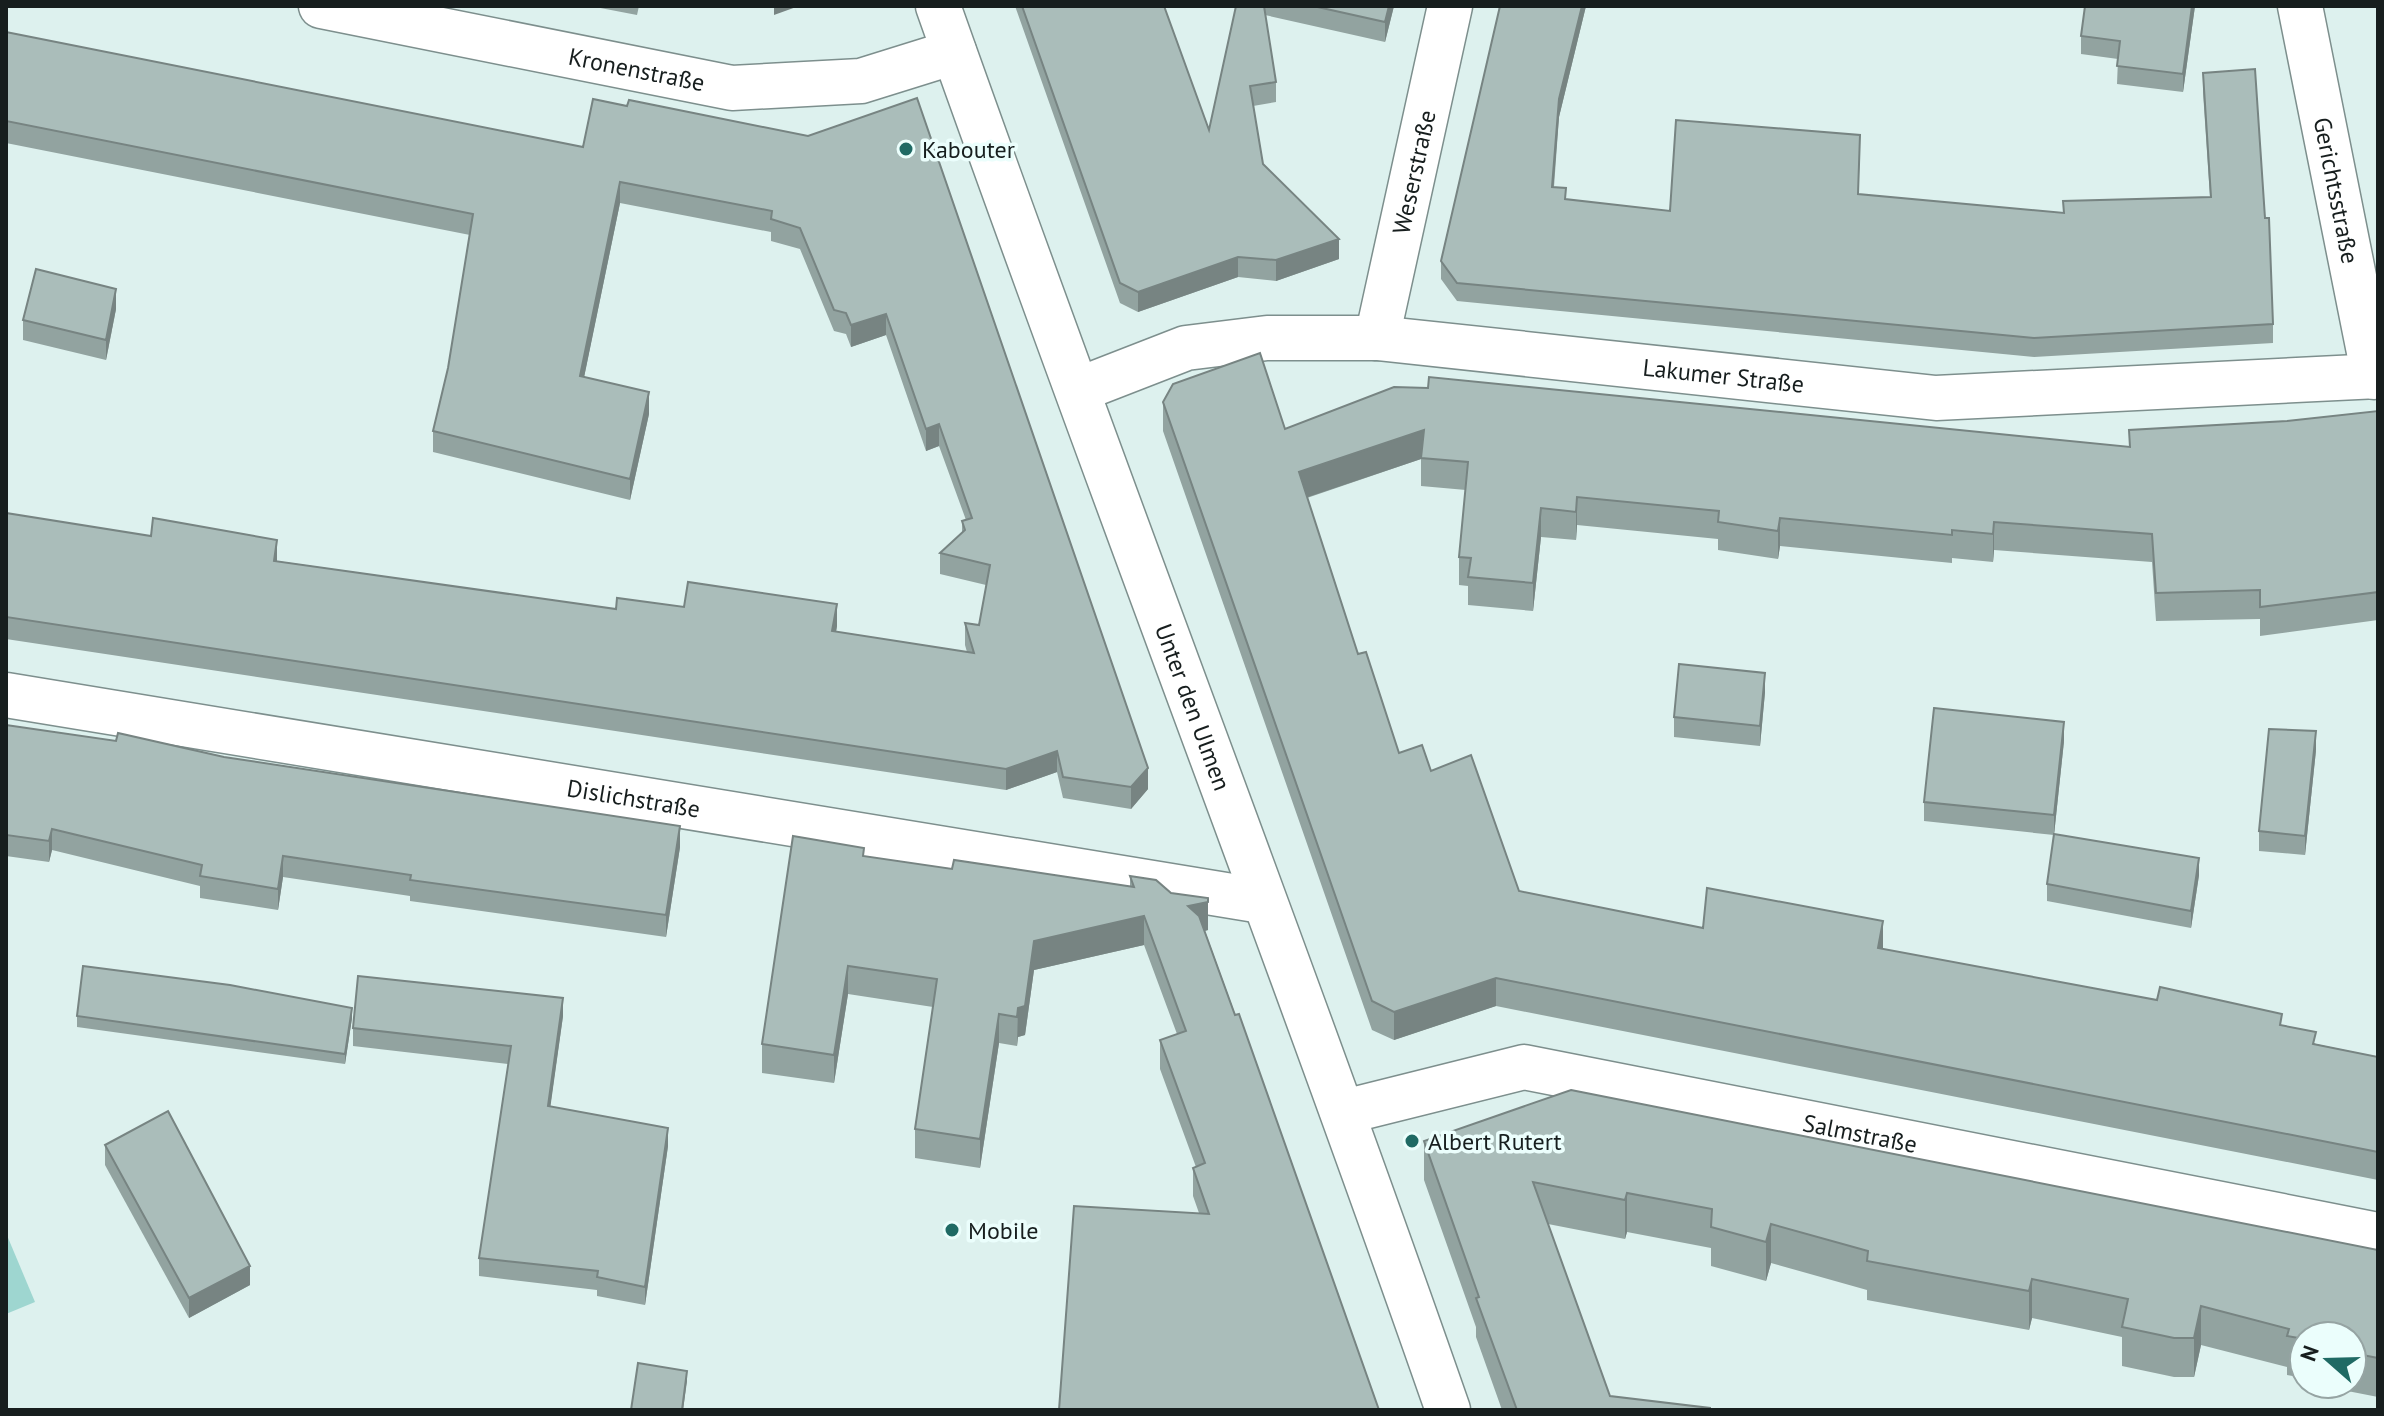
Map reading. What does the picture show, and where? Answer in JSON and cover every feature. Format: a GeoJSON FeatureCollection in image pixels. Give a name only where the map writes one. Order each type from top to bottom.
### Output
{"type":"FeatureCollection","features":[{"type":"Feature","properties":{"kind":"street","name":"Kronenstraße"},"geometry":{"type":"LineString","coordinates":[[321,6],[732,88],[861,81],[954,52]]}},
{"type":"Feature","properties":{"kind":"street","name":"Unter den Ulmen"},"geometry":{"type":"LineString","coordinates":[[938,6],[1262,901],[1344,1112],[1448,1410]]}},
{"type":"Feature","properties":{"kind":"street","name":"Weserstraße"},"geometry":{"type":"LineString","coordinates":[[1377,338],[1450,6]]}},
{"type":"Feature","properties":{"kind":"street","name":"Gerichtsstraße"},"geometry":{"type":"LineString","coordinates":[[2300,6],[2376,376]]}},
{"type":"Feature","properties":{"kind":"street","name":"Lakumer Straße"},"geometry":{"type":"LineString","coordinates":[[1078,390],[1186,348],[1267,338],[1377,338],[1936,398],[2376,376]]}},
{"type":"Feature","properties":{"kind":"street","name":"Dislichstraße"},"geometry":{"type":"LineString","coordinates":[[6,695],[1262,901]]}},
{"type":"Feature","properties":{"kind":"street","name":"Salmstraße"},"geometry":{"type":"LineString","coordinates":[[1344,1112],[1524,1067],[2378,1235]]}},
{"type":"Feature","properties":{"kind":"shaded area"},"geometry":{"type":"Polygon","coordinates":[[[6,1233],[35,1302],[6,1314],[6,1233]]]}},
{"type":"Feature","properties":{"kind":"building"},"geometry":{"type":"Polygon","coordinates":[[[1022,6],[1164,6],[1209,130],[1236,6],[1264,6],[1276,82],[1250,86],[1263,164],[1339,239],[1276,260],[1238,257],[1138,292],[1120,283],[1022,6]]]}},
{"type":"Feature","properties":{"kind":"building"},"geometry":{"type":"Polygon","coordinates":[[[1313,6],[1389,6],[1385,22],[1313,6]]]}},
{"type":"Feature","properties":{"kind":"building"},"geometry":{"type":"Polygon","coordinates":[[[1500,6],[1582,6],[1559,99],[1552,187],[1566,188],[1565,199],[1670,211],[1676,120],[1860,135],[1858,194],[2064,213],[2063,201],[2211,197],[2203,73],[2255,69],[2265,218],[2269,218],[2273,324],[2034,338],[1457,283],[1441,261],[1500,6]]]}},
{"type":"Feature","properties":{"kind":"building"},"geometry":{"type":"Polygon","coordinates":[[[2085,6],[2192,6],[2183,74],[2117,66],[2120,41],[2081,36],[2085,6]]]}},
{"type":"Feature","properties":{"kind":"building"},"geometry":{"type":"Polygon","coordinates":[[[6,32],[583,147],[593,99],[627,106],[629,100],[808,136],[917,98],[1148,768],[1131,787],[1063,777],[1057,751],[1006,769],[6,617],[6,513],[151,536],[153,518],[277,540],[274,561],[616,609],[617,598],[684,607],[688,582],[837,604],[832,631],[974,653],[965,623],[979,625],[990,565],[940,553],[965,530],[962,521],[972,518],[939,424],[926,429],[886,314],[851,325],[846,313],[834,310],[800,228],[771,219],[772,211],[620,182],[580,376],[649,392],[630,479],[433,431],[448,368],[473,214],[6,121],[6,32]]]}},
{"type":"Feature","properties":{"kind":"building"},"geometry":{"type":"Polygon","coordinates":[[[36,269],[116,289],[106,340],[23,320],[36,269]]]}},
{"type":"Feature","properties":{"kind":"building"},"geometry":{"type":"Polygon","coordinates":[[[1260,353],[1285,429],[1394,387],[1428,388],[1429,377],[2130,447],[2129,430],[2287,421],[2378,411],[2378,592],[2260,607],[2260,590],[2156,593],[2152,534],[1994,522],[1993,534],[1952,530],[1952,535],[1780,518],[1778,531],[1718,522],[1719,511],[1577,497],[1576,512],[1541,508],[1533,583],[1468,577],[1471,558],[1459,557],[1468,462],[1421,458],[1424,430],[1299,472],[1358,654],[1366,652],[1399,753],[1422,745],[1431,771],[1471,755],[1519,891],[1703,928],[1707,888],[1883,921],[1878,948],[2157,1000],[2160,987],[2282,1014],[2280,1025],[2316,1032],[2313,1044],[2378,1057],[2378,1152],[1496,978],[1394,1012],[1372,1001],[1163,402],[1173,384],[1260,353]]]}},
{"type":"Feature","properties":{"kind":"building"},"geometry":{"type":"Polygon","coordinates":[[[1679,664],[1765,673],[1760,726],[1674,717],[1679,664]]]}},
{"type":"Feature","properties":{"kind":"building"},"geometry":{"type":"Polygon","coordinates":[[[1934,708],[2064,722],[2054,815],[1924,802],[1934,708]]]}},
{"type":"Feature","properties":{"kind":"building"},"geometry":{"type":"Polygon","coordinates":[[[6,725],[116,741],[118,733],[224,757],[680,826],[666,915],[410,880],[411,875],[283,856],[278,889],[200,876],[202,865],[52,829],[49,841],[6,835],[6,725]]]}},
{"type":"Feature","properties":{"kind":"building"},"geometry":{"type":"Polygon","coordinates":[[[2269,729],[2316,731],[2305,836],[2259,831],[2269,729]]]}},
{"type":"Feature","properties":{"kind":"building"},"geometry":{"type":"Polygon","coordinates":[[[2054,834],[2199,858],[2191,911],[2047,884],[2054,834]]]}},
{"type":"Feature","properties":{"kind":"building"},"geometry":{"type":"Polygon","coordinates":[[[793,836],[864,848],[863,856],[952,869],[954,860],[1134,887],[1130,876],[1156,880],[1171,893],[1208,898],[1208,902],[1188,906],[1199,916],[1235,1015],[1239,1014],[1379,1410],[1059,1410],[1074,1206],[1209,1214],[1193,1168],[1205,1163],[1160,1040],[1186,1031],[1144,916],[1034,941],[1025,1006],[1018,1008],[1017,1017],[999,1014],[980,1139],[915,1129],[937,979],[848,966],[834,1055],[762,1044],[793,836]]]}},
{"type":"Feature","properties":{"kind":"building"},"geometry":{"type":"Polygon","coordinates":[[[83,966],[230,985],[352,1008],[345,1054],[77,1016],[83,966]]]}},
{"type":"Feature","properties":{"kind":"building"},"geometry":{"type":"Polygon","coordinates":[[[358,976],[563,998],[548,1106],[668,1128],[645,1287],[597,1277],[598,1271],[479,1258],[511,1046],[353,1028],[358,976]]]}},
{"type":"Feature","properties":{"kind":"building"},"geometry":{"type":"Polygon","coordinates":[[[1571,1090],[2378,1250],[2378,1358],[2368,1356],[2368,1320],[2288,1320],[2288,1329],[2201,1306],[2194,1338],[2174,1338],[2122,1327],[2128,1299],[2032,1279],[2029,1291],[1867,1261],[1868,1251],[1771,1224],[1766,1242],[1711,1227],[1712,1209],[1627,1193],[1625,1200],[1533,1182],[1610,1396],[1710,1410],[1517,1410],[1424,1141],[1571,1090]]]}},
{"type":"Feature","properties":{"kind":"building"},"geometry":{"type":"Polygon","coordinates":[[[168,1111],[250,1266],[189,1298],[105,1145],[168,1111]]]}},
{"type":"Feature","properties":{"kind":"building"},"geometry":{"type":"Polygon","coordinates":[[[638,1363],[687,1371],[682,1410],[631,1410],[638,1363]]]}},
{"type":"Feature","properties":{"kind":"place","name":"Kabouter"},"geometry":{"type":"Point","coordinates":[906,149]}},
{"type":"Feature","properties":{"kind":"place","name":"Albert Rutert"},"geometry":{"type":"Point","coordinates":[1412,1141]}},
{"type":"Feature","properties":{"kind":"place","name":"Mobile"},"geometry":{"type":"Point","coordinates":[952,1230]}}]}
